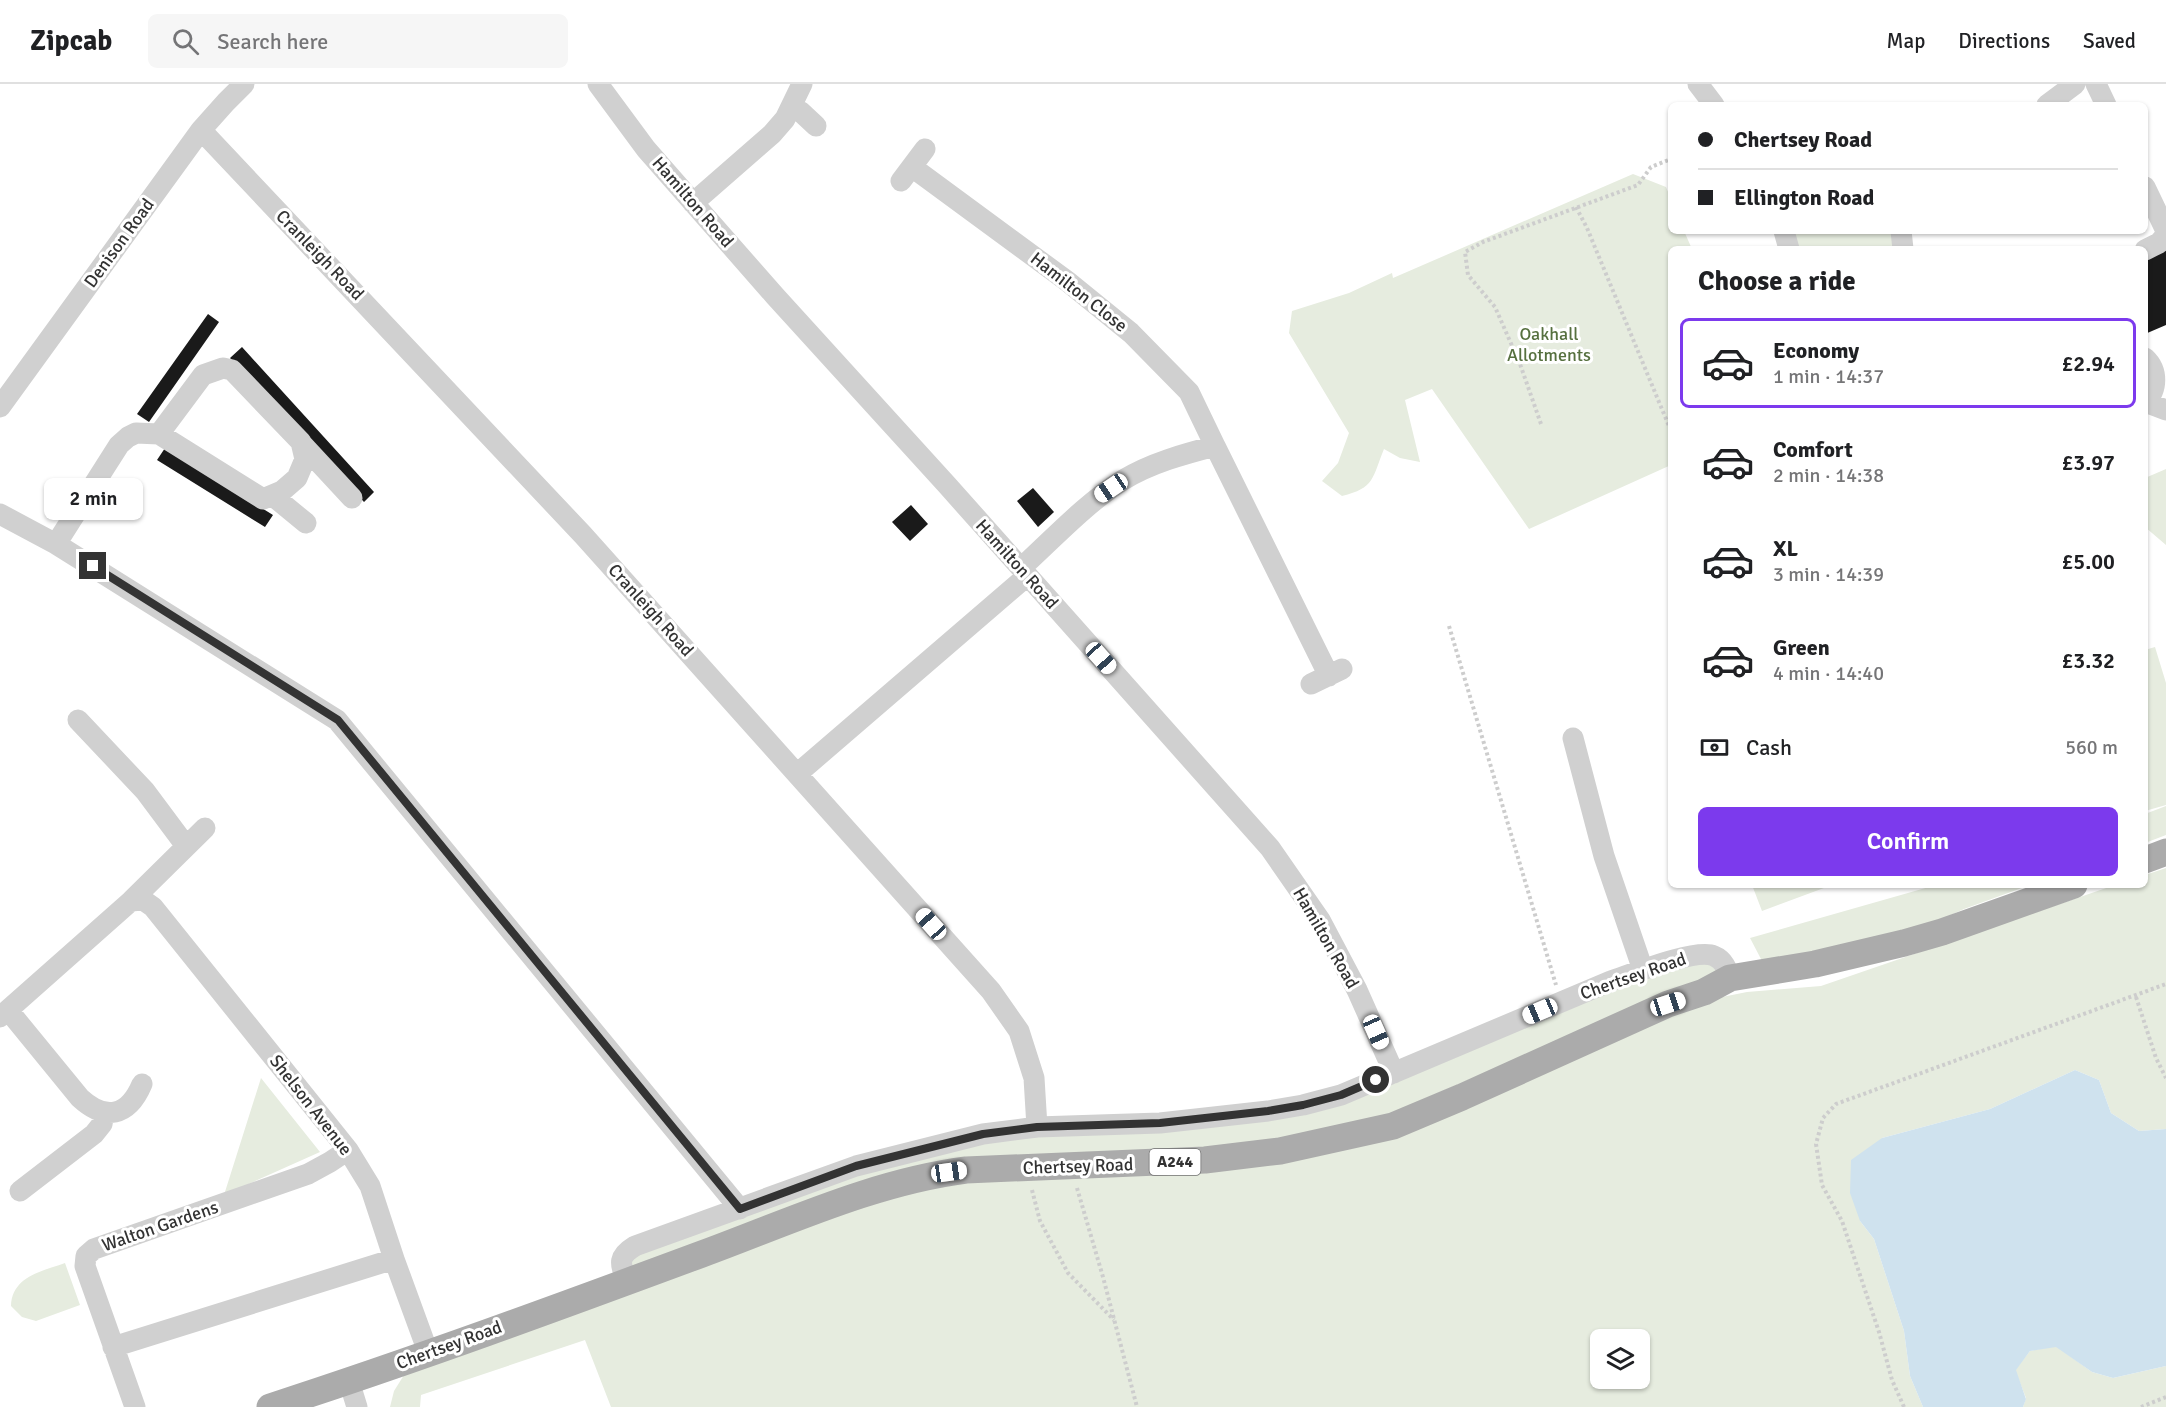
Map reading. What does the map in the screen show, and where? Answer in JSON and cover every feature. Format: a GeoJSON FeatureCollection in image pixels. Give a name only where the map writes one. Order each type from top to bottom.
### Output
{"type":"FeatureCollection","features":[{"type":"Feature","properties":{"kind":"main road"},"geometry":{"type":"LineString","coordinates":[[2148,859],[2166,852]]}},
{"type":"Feature","properties":{"kind":"main road","name":"Chertsey Road"},"geometry":{"type":"LineString","coordinates":[[270,1407],[627,1282],[821,1209],[932,1174],[966,1170],[1241,1157],[1321,1143],[1393,1126],[1668,1004],[1704,992],[1730,978],[1815,964],[1904,943],[2066,888]]}},
{"type":"Feature","properties":{"kind":"street","name":"Denison Road"},"geometry":{"type":"LineString","coordinates":[[0,407],[201,130],[244,84]]}},
{"type":"Feature","properties":{"kind":"street","name":"Hamilton Road"},"geometry":{"type":"LineString","coordinates":[[597,84],[646,149],[1270,848],[1320,920],[1357,990],[1394,1073]]}},
{"type":"Feature","properties":{"kind":"street"},"geometry":{"type":"LineString","coordinates":[[693,202],[772,134],[785,120],[802,84]]}},
{"type":"Feature","properties":{"kind":"street"},"geometry":{"type":"LineString","coordinates":[[1698,84],[1712,102]]}},
{"type":"Feature","properties":{"kind":"street"},"geometry":{"type":"LineString","coordinates":[[2051,102],[2075,84]]}},
{"type":"Feature","properties":{"kind":"street"},"geometry":{"type":"LineString","coordinates":[[2096,84],[2105,102]]}},
{"type":"Feature","properties":{"kind":"street"},"geometry":{"type":"LineString","coordinates":[[791,107],[801,112],[816,126]]}},
{"type":"Feature","properties":{"kind":"street","name":"Cranleigh Road"},"geometry":{"type":"LineString","coordinates":[[201,130],[584,535],[991,991],[1019,1031],[1034,1078],[1037,1127]]}},
{"type":"Feature","properties":{"kind":"street","name":"Hamilton Close"},"geometry":{"type":"LineString","coordinates":[[925,150],[906,174],[1067,281],[1131,333],[1189,392],[1328,676]]}},
{"type":"Feature","properties":{"kind":"street"},"geometry":{"type":"LineString","coordinates":[[2148,194],[2166,233],[2159,243],[2148,248]]}},
{"type":"Feature","properties":{"kind":"street"},"geometry":{"type":"LineString","coordinates":[[2148,362],[2161,382],[2148,397]]}},
{"type":"Feature","properties":{"kind":"street"},"geometry":{"type":"LineString","coordinates":[[159,434],[203,375],[223,368],[232,370],[352,498]]}},
{"type":"Feature","properties":{"kind":"street"},"geometry":{"type":"LineString","coordinates":[[2148,403],[2166,410]]}},
{"type":"Feature","properties":{"kind":"street"},"geometry":{"type":"LineString","coordinates":[[56,544],[119,445],[136,433],[159,434],[263,498],[273,496],[297,478],[305,459],[301,442]]}},
{"type":"Feature","properties":{"kind":"street"},"geometry":{"type":"LineString","coordinates":[[797,774],[1024,572],[1098,497],[1125,479],[1160,462],[1215,446]]}},
{"type":"Feature","properties":{"kind":"street"},"geometry":{"type":"LineString","coordinates":[[273,496],[306,523]]}},
{"type":"Feature","properties":{"kind":"street"},"geometry":{"type":"LineString","coordinates":[[0,514],[56,544],[338,720],[740,1209]]}},
{"type":"Feature","properties":{"kind":"street"},"geometry":{"type":"LineString","coordinates":[[78,720],[145,791],[186,846]]}},
{"type":"Feature","properties":{"kind":"street"},"geometry":{"type":"LineString","coordinates":[[1573,738],[1604,856],[1643,970]]}},
{"type":"Feature","properties":{"kind":"street"},"geometry":{"type":"LineString","coordinates":[[142,1084],[136,1097],[127,1107],[116,1112],[104,1113],[92,1109],[4,1014],[131,901],[205,828]]}},
{"type":"Feature","properties":{"kind":"street","name":"Shelson Avenue"},"geometry":{"type":"LineString","coordinates":[[131,901],[143,900],[153,907],[348,1150],[370,1186],[428,1352]]}},
{"type":"Feature","properties":{"kind":"street","name":"Chertsey Road"},"geometry":{"type":"LineString","coordinates":[[627,1282],[621,1262],[624,1253],[635,1246],[856,1166],[983,1134],[1037,1127],[1160,1123],[1303,1105],[1341,1095],[1611,981],[1643,970],[1701,954],[1712,955],[1721,960],[1730,978]]}},
{"type":"Feature","properties":{"kind":"street"},"geometry":{"type":"LineString","coordinates":[[20,1191],[94,1134],[102,1124],[104,1113]]}},
{"type":"Feature","properties":{"kind":"street","name":"Walton Gardens"},"geometry":{"type":"LineString","coordinates":[[135,1407],[85,1266],[86,1256],[94,1249],[308,1174],[348,1150]]}},
{"type":"Feature","properties":{"kind":"street"},"geometry":{"type":"LineString","coordinates":[[113,1347],[394,1259]]}},
{"type":"Feature","properties":{"kind":"street"},"geometry":{"type":"LineString","coordinates":[[349,1381],[357,1407]]}},
{"type":"Feature","properties":{"kind":"path"},"geometry":{"type":"LineString","coordinates":[[1540,424],[1520,364],[1495,307],[1468,275],[1465,252],[1483,242],[1638,185],[1651,167],[1668,160]]}},
{"type":"Feature","properties":{"kind":"path"},"geometry":{"type":"LineString","coordinates":[[1576,207],[1587,228],[1668,424]]}},
{"type":"Feature","properties":{"kind":"path"},"geometry":{"type":"LineString","coordinates":[[1449,626],[1561,1002]]}},
{"type":"Feature","properties":{"kind":"path"},"geometry":{"type":"LineString","coordinates":[[1904,1407],[1892,1380],[1876,1321],[1842,1221],[1822,1185],[1816,1144],[1823,1118],[1836,1104],[2166,984]]}},
{"type":"Feature","properties":{"kind":"path"},"geometry":{"type":"LineString","coordinates":[[2136,996],[2156,1058],[2166,1078]]}},
{"type":"Feature","properties":{"kind":"path"},"geometry":{"type":"LineString","coordinates":[[1070,1166],[1115,1320],[1137,1407]]}},
{"type":"Feature","properties":{"kind":"path"},"geometry":{"type":"LineString","coordinates":[[1030,1168],[1032,1197],[1040,1221],[1056,1253],[1068,1273],[1115,1320]]}},
{"type":"Feature","properties":{"kind":"path"},"geometry":{"type":"LineString","coordinates":[[2141,1407],[2166,1397]]}},
{"type":"Feature","properties":{"kind":"green space","name":"Oakhall Allotments"},"geometry":{"type":"Polygon","coordinates":[[[1633,174],[1666,187],[1668,234],[1685,234],[1691,246],[1668,246],[1668,466],[1529,529],[1432,389],[1405,400],[1420,462],[1400,458],[1384,449],[1374,475],[1367,485],[1342,496],[1322,481],[1338,463],[1349,433],[1289,333],[1292,311],[1349,293],[1392,273],[1393,278],[1633,174]]]}},
{"type":"Feature","properties":{"kind":"green space"},"geometry":{"type":"Polygon","coordinates":[[[1792,234],[1892,234],[1895,246],[1794,246],[1792,234]]]}},
{"type":"Feature","properties":{"kind":"green space"},"geometry":{"type":"Polygon","coordinates":[[[2166,469],[2166,545],[2148,530],[2148,477],[2166,469]]]}},
{"type":"Feature","properties":{"kind":"green space"},"geometry":{"type":"Polygon","coordinates":[[[2155,647],[2166,683],[2166,805],[2148,810],[2148,649],[2155,647]]]}},
{"type":"Feature","properties":{"kind":"green space"},"geometry":{"type":"Polygon","coordinates":[[[2166,806],[2166,835],[2148,842],[2148,813],[2166,806]]]}},
{"type":"Feature","properties":{"kind":"green space"},"geometry":{"type":"Polygon","coordinates":[[[2166,868],[2166,1129],[2139,1131],[2111,1113],[2099,1080],[2075,1070],[1990,1109],[1882,1138],[1860,1221],[1874,1239],[1904,1331],[1910,1376],[1923,1407],[611,1407],[585,1340],[421,1395],[420,1407],[390,1407],[394,1391],[404,1375],[850,1208],[934,1184],[1258,1161],[1697,1002],[1747,992],[1821,986],[2106,888],[2148,888],[2148,874],[2166,868]]]}},
{"type":"Feature","properties":{"kind":"green space"},"geometry":{"type":"Polygon","coordinates":[[[1753,888],[1824,888],[1762,911],[1753,888]]]}},
{"type":"Feature","properties":{"kind":"green space"},"geometry":{"type":"Polygon","coordinates":[[[1925,888],[2022,888],[1964,909],[1819,974],[1772,980],[1750,938],[1925,888]]]}},
{"type":"Feature","properties":{"kind":"green space"},"geometry":{"type":"Polygon","coordinates":[[[1701,954],[1727,969],[1321,1143],[966,1170],[627,1282],[624,1253],[983,1134],[1268,1111],[1701,954]]]}},
{"type":"Feature","properties":{"kind":"green space"},"geometry":{"type":"Polygon","coordinates":[[[261,1078],[320,1152],[224,1195],[261,1078]]]}},
{"type":"Feature","properties":{"kind":"green space"},"geometry":{"type":"Polygon","coordinates":[[[65,1263],[80,1305],[36,1321],[22,1317],[11,1306],[13,1296],[23,1281],[39,1272],[65,1263]]]}},
{"type":"Feature","properties":{"kind":"green space"},"geometry":{"type":"Polygon","coordinates":[[[2056,1346],[2092,1372],[2113,1378],[2166,1366],[2166,1407],[2023,1407],[2026,1398],[2015,1370],[2030,1351],[2056,1346]]]}},
{"type":"Feature","properties":{"kind":"water"},"geometry":{"type":"Polygon","coordinates":[[[2075,1070],[2099,1080],[2111,1113],[2139,1131],[2166,1129],[2166,1366],[2113,1378],[2092,1372],[2056,1347],[2030,1351],[2016,1370],[2026,1399],[2023,1407],[1923,1407],[1910,1376],[1904,1331],[1874,1239],[1860,1221],[1850,1193],[1851,1160],[1882,1138],[1990,1109],[2075,1070]]]}},
{"type":"Feature","properties":{"kind":"building"},"geometry":{"type":"Polygon","coordinates":[[[2166,250],[2166,325],[2148,333],[2148,257],[2166,250]]]}},
{"type":"Feature","properties":{"kind":"building"},"geometry":{"type":"Polygon","coordinates":[[[208,314],[219,322],[149,422],[137,414],[208,314]]]}},
{"type":"Feature","properties":{"kind":"building"},"geometry":{"type":"Polygon","coordinates":[[[242,347],[374,492],[364,502],[230,358],[242,347]]]}},
{"type":"Feature","properties":{"kind":"building"},"geometry":{"type":"Polygon","coordinates":[[[165,448],[273,515],[265,527],[157,460],[165,448]]]}},
{"type":"Feature","properties":{"kind":"building"},"geometry":{"type":"Polygon","coordinates":[[[1033,488],[1054,512],[1038,527],[1017,501],[1033,488]]]}},
{"type":"Feature","properties":{"kind":"building"},"geometry":{"type":"Polygon","coordinates":[[[911,505],[928,524],[910,541],[892,522],[911,505]]]}},
{"type":"Feature","properties":{"kind":"route"},"geometry":{"type":"LineString","coordinates":[[93,566],[338,720],[740,1209],[856,1166],[983,1134],[1037,1127],[1160,1123],[1268,1111],[1341,1095],[1376,1080]]}}]}
